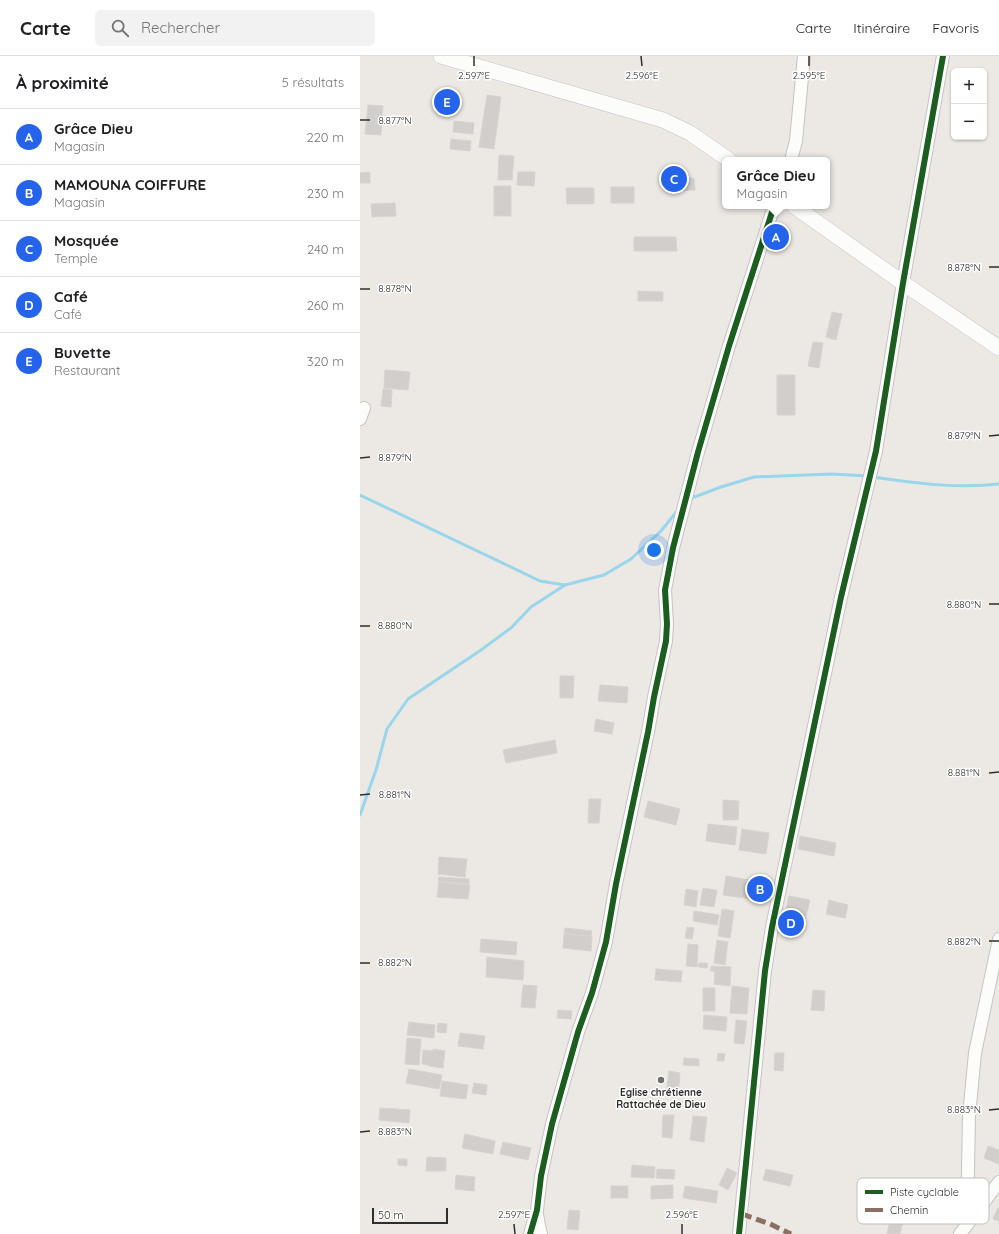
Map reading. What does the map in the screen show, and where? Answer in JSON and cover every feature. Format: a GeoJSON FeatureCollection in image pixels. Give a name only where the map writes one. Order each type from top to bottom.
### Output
{"type":"FeatureCollection","features":[{"type":"Feature","properties":{"kind":"street"},"geometry":{"type":"LineString","coordinates":[[441,56],[663,120],[690,133],[725,157]]}},
{"type":"Feature","properties":{"kind":"street"},"geometry":{"type":"LineString","coordinates":[[792,157],[796,141],[804,56]]}},
{"type":"Feature","properties":{"kind":"street"},"geometry":{"type":"LineString","coordinates":[[739,1234],[765,971],[772,927],[841,597],[876,451],[942,56]]}},
{"type":"Feature","properties":{"kind":"street"},"geometry":{"type":"LineString","coordinates":[[530,1234],[537,1210],[541,1176],[552,1124],[578,1032],[592,993],[606,942],[616,884],[646,745],[654,697],[666,641],[666,590],[673,548],[698,452],[729,346],[773,209]]}},
{"type":"Feature","properties":{"kind":"street"},"geometry":{"type":"LineString","coordinates":[[798,209],[903,283],[999,348]]}},
{"type":"Feature","properties":{"kind":"street"},"geometry":{"type":"LineString","coordinates":[[966,1178],[969,1116],[975,1053],[999,939]]}},
{"type":"Feature","properties":{"kind":"street"},"geometry":{"type":"LineString","coordinates":[[989,1195],[999,1182]]}},
{"type":"Feature","properties":{"kind":"street"},"geometry":{"type":"LineString","coordinates":[[537,1210],[538,1226],[541,1234]]}},
{"type":"Feature","properties":{"kind":"building"},"geometry":{"type":"Polygon","coordinates":[[[487,95],[501,97],[494,149],[479,147],[487,95]]]}},
{"type":"Feature","properties":{"kind":"building"},"geometry":{"type":"Polygon","coordinates":[[[368,105],[383,106],[381,135],[365,134],[368,105]]]}},
{"type":"Feature","properties":{"kind":"building"},"geometry":{"type":"Polygon","coordinates":[[[454,121],[474,123],[473,134],[453,132],[454,121]]]}},
{"type":"Feature","properties":{"kind":"building"},"geometry":{"type":"Polygon","coordinates":[[[451,139],[471,141],[470,151],[450,149],[451,139]]]}},
{"type":"Feature","properties":{"kind":"building"},"geometry":{"type":"Polygon","coordinates":[[[499,155],[514,156],[512,180],[498,180],[499,155]]]}},
{"type":"Feature","properties":{"kind":"building"},"geometry":{"type":"Polygon","coordinates":[[[370,172],[370,183],[360,183],[360,173],[370,172]]]}},
{"type":"Feature","properties":{"kind":"building"},"geometry":{"type":"Polygon","coordinates":[[[518,172],[535,172],[534,186],[517,185],[518,172]]]}},
{"type":"Feature","properties":{"kind":"building"},"geometry":{"type":"Polygon","coordinates":[[[674,178],[694,178],[695,190],[674,191],[674,178]]]}},
{"type":"Feature","properties":{"kind":"building"},"geometry":{"type":"Polygon","coordinates":[[[494,186],[511,186],[511,216],[494,216],[494,186]]]}},
{"type":"Feature","properties":{"kind":"building"},"geometry":{"type":"Polygon","coordinates":[[[611,187],[634,187],[634,203],[611,203],[611,187]]]}},
{"type":"Feature","properties":{"kind":"building"},"geometry":{"type":"Polygon","coordinates":[[[566,188],[594,188],[594,204],[567,204],[566,188]]]}},
{"type":"Feature","properties":{"kind":"building"},"geometry":{"type":"Polygon","coordinates":[[[395,203],[396,216],[372,217],[371,204],[395,203]]]}},
{"type":"Feature","properties":{"kind":"building"},"geometry":{"type":"Polygon","coordinates":[[[634,237],[676,237],[677,251],[634,251],[634,237]]]}},
{"type":"Feature","properties":{"kind":"building"},"geometry":{"type":"Polygon","coordinates":[[[638,291],[663,292],[663,301],[638,301],[638,291]]]}},
{"type":"Feature","properties":{"kind":"building"},"geometry":{"type":"Polygon","coordinates":[[[832,312],[842,314],[836,340],[826,337],[832,312]]]}},
{"type":"Feature","properties":{"kind":"building"},"geometry":{"type":"Polygon","coordinates":[[[813,342],[823,343],[819,368],[808,366],[813,342]]]}},
{"type":"Feature","properties":{"kind":"building"},"geometry":{"type":"Polygon","coordinates":[[[385,370],[410,372],[408,390],[384,388],[385,370]]]}},
{"type":"Feature","properties":{"kind":"building"},"geometry":{"type":"Polygon","coordinates":[[[777,375],[795,375],[795,415],[777,415],[777,375]]]}},
{"type":"Feature","properties":{"kind":"building"},"geometry":{"type":"Polygon","coordinates":[[[383,389],[392,390],[391,407],[381,406],[383,389]]]}},
{"type":"Feature","properties":{"kind":"building"},"geometry":{"type":"Polygon","coordinates":[[[560,676],[574,676],[573,698],[560,698],[560,676]]]}},
{"type":"Feature","properties":{"kind":"building"},"geometry":{"type":"Polygon","coordinates":[[[600,685],[628,687],[627,703],[598,701],[600,685]]]}},
{"type":"Feature","properties":{"kind":"building"},"geometry":{"type":"Polygon","coordinates":[[[596,719],[614,723],[612,734],[594,731],[596,719]]]}},
{"type":"Feature","properties":{"kind":"building"},"geometry":{"type":"Polygon","coordinates":[[[555,740],[557,753],[506,763],[503,750],[555,740]]]}},
{"type":"Feature","properties":{"kind":"building"},"geometry":{"type":"Polygon","coordinates":[[[589,799],[601,799],[599,823],[588,823],[589,799]]]}},
{"type":"Feature","properties":{"kind":"building"},"geometry":{"type":"Polygon","coordinates":[[[723,800],[739,801],[738,820],[723,820],[723,800]]]}},
{"type":"Feature","properties":{"kind":"building"},"geometry":{"type":"Polygon","coordinates":[[[648,801],[680,809],[676,825],[644,817],[648,801]]]}},
{"type":"Feature","properties":{"kind":"building"},"geometry":{"type":"Polygon","coordinates":[[[708,824],[737,827],[735,845],[706,841],[708,824]]]}},
{"type":"Feature","properties":{"kind":"building"},"geometry":{"type":"Polygon","coordinates":[[[742,829],[769,833],[766,854],[739,850],[742,829]]]}},
{"type":"Feature","properties":{"kind":"building"},"geometry":{"type":"Polygon","coordinates":[[[800,836],[836,843],[834,856],[798,849],[800,836]]]}},
{"type":"Feature","properties":{"kind":"building"},"geometry":{"type":"Polygon","coordinates":[[[439,857],[467,859],[465,877],[438,874],[439,857]]]}},
{"type":"Feature","properties":{"kind":"building"},"geometry":{"type":"Polygon","coordinates":[[[726,876],[761,882],[758,900],[723,895],[726,876]]]}},
{"type":"Feature","properties":{"kind":"building"},"geometry":{"type":"Polygon","coordinates":[[[439,877],[469,879],[469,884],[438,881],[439,877]]]}},
{"type":"Feature","properties":{"kind":"building"},"geometry":{"type":"Polygon","coordinates":[[[439,882],[470,885],[468,899],[437,897],[439,882]]]}},
{"type":"Feature","properties":{"kind":"building"},"geometry":{"type":"Polygon","coordinates":[[[703,888],[717,890],[714,907],[700,905],[703,888]]]}},
{"type":"Feature","properties":{"kind":"building"},"geometry":{"type":"Polygon","coordinates":[[[686,889],[698,891],[696,907],[684,905],[686,889]]]}},
{"type":"Feature","properties":{"kind":"building"},"geometry":{"type":"Polygon","coordinates":[[[789,896],[810,900],[804,924],[784,919],[789,896]]]}},
{"type":"Feature","properties":{"kind":"building"},"geometry":{"type":"Polygon","coordinates":[[[829,900],[848,905],[845,918],[826,914],[829,900]]]}},
{"type":"Feature","properties":{"kind":"building"},"geometry":{"type":"Polygon","coordinates":[[[722,909],[734,911],[730,938],[718,936],[722,909]]]}},
{"type":"Feature","properties":{"kind":"building"},"geometry":{"type":"Polygon","coordinates":[[[694,911],[719,915],[717,925],[693,921],[694,911]]]}},
{"type":"Feature","properties":{"kind":"building"},"geometry":{"type":"Polygon","coordinates":[[[687,927],[694,928],[692,939],[685,938],[687,927]]]}},
{"type":"Feature","properties":{"kind":"building"},"geometry":{"type":"Polygon","coordinates":[[[565,928],[592,931],[591,936],[564,933],[565,928]]]}},
{"type":"Feature","properties":{"kind":"building"},"geometry":{"type":"Polygon","coordinates":[[[564,934],[592,936],[591,951],[563,948],[564,934]]]}},
{"type":"Feature","properties":{"kind":"building"},"geometry":{"type":"Polygon","coordinates":[[[481,939],[517,942],[516,955],[480,952],[481,939]]]}},
{"type":"Feature","properties":{"kind":"building"},"geometry":{"type":"Polygon","coordinates":[[[717,940],[728,942],[725,965],[714,963],[717,940]]]}},
{"type":"Feature","properties":{"kind":"building"},"geometry":{"type":"Polygon","coordinates":[[[688,944],[698,945],[697,967],[686,966],[688,944]]]}},
{"type":"Feature","properties":{"kind":"building"},"geometry":{"type":"Polygon","coordinates":[[[487,957],[524,961],[523,980],[486,977],[487,957]]]}},
{"type":"Feature","properties":{"kind":"building"},"geometry":{"type":"Polygon","coordinates":[[[699,963],[708,963],[707,968],[698,967],[699,963]]]}},
{"type":"Feature","properties":{"kind":"building"},"geometry":{"type":"Polygon","coordinates":[[[711,966],[731,967],[730,986],[714,984],[715,971],[711,971],[711,966]]]}},
{"type":"Feature","properties":{"kind":"building"},"geometry":{"type":"Polygon","coordinates":[[[656,969],[682,971],[681,982],[655,980],[656,969]]]}},
{"type":"Feature","properties":{"kind":"building"},"geometry":{"type":"Polygon","coordinates":[[[523,985],[537,986],[535,1008],[521,1007],[523,985]]]}},
{"type":"Feature","properties":{"kind":"building"},"geometry":{"type":"Polygon","coordinates":[[[732,986],[749,988],[747,1014],[730,1013],[732,986]]]}},
{"type":"Feature","properties":{"kind":"building"},"geometry":{"type":"Polygon","coordinates":[[[703,988],[715,988],[715,1011],[703,1011],[703,988]]]}},
{"type":"Feature","properties":{"kind":"building"},"geometry":{"type":"Polygon","coordinates":[[[813,990],[825,991],[824,1011],[811,1010],[813,990]]]}},
{"type":"Feature","properties":{"kind":"building"},"geometry":{"type":"Polygon","coordinates":[[[558,1010],[572,1011],[571,1019],[557,1018],[558,1010]]]}},
{"type":"Feature","properties":{"kind":"building"},"geometry":{"type":"Polygon","coordinates":[[[704,1015],[727,1017],[726,1031],[703,1029],[704,1015]]]}},
{"type":"Feature","properties":{"kind":"building"},"geometry":{"type":"Polygon","coordinates":[[[736,1020],[747,1021],[744,1044],[734,1043],[736,1020]]]}},
{"type":"Feature","properties":{"kind":"building"},"geometry":{"type":"Polygon","coordinates":[[[409,1022],[435,1025],[434,1038],[407,1035],[409,1022]]]}},
{"type":"Feature","properties":{"kind":"building"},"geometry":{"type":"Polygon","coordinates":[[[438,1023],[447,1024],[446,1033],[437,1032],[438,1023]]]}},
{"type":"Feature","properties":{"kind":"building"},"geometry":{"type":"Polygon","coordinates":[[[460,1033],[485,1036],[483,1049],[458,1046],[460,1033]]]}},
{"type":"Feature","properties":{"kind":"building"},"geometry":{"type":"Polygon","coordinates":[[[407,1038],[421,1039],[419,1065],[405,1064],[407,1038]]]}},
{"type":"Feature","properties":{"kind":"building"},"geometry":{"type":"Polygon","coordinates":[[[433,1049],[445,1051],[443,1068],[422,1064],[423,1050],[433,1051],[433,1049]]]}},
{"type":"Feature","properties":{"kind":"building"},"geometry":{"type":"Polygon","coordinates":[[[718,1053],[725,1054],[724,1061],[717,1061],[718,1053]]]}},
{"type":"Feature","properties":{"kind":"building"},"geometry":{"type":"Polygon","coordinates":[[[775,1053],[784,1053],[783,1071],[774,1070],[775,1053]]]}},
{"type":"Feature","properties":{"kind":"building"},"geometry":{"type":"Polygon","coordinates":[[[684,1058],[699,1059],[699,1066],[683,1065],[684,1058]]]}},
{"type":"Feature","properties":{"kind":"building"},"geometry":{"type":"Polygon","coordinates":[[[409,1069],[442,1075],[439,1089],[406,1083],[409,1069]]]}},
{"type":"Feature","properties":{"kind":"building"},"geometry":{"type":"Polygon","coordinates":[[[669,1071],[680,1073],[678,1097],[666,1096],[669,1071]]]}},
{"type":"Feature","properties":{"kind":"building"},"geometry":{"type":"Polygon","coordinates":[[[442,1081],[468,1085],[466,1099],[440,1096],[442,1081]]]}},
{"type":"Feature","properties":{"kind":"building"},"geometry":{"type":"Polygon","coordinates":[[[474,1083],[487,1085],[486,1095],[472,1093],[474,1083]]]}},
{"type":"Feature","properties":{"kind":"building"},"geometry":{"type":"Polygon","coordinates":[[[380,1108],[410,1110],[409,1123],[379,1120],[380,1108]]]}},
{"type":"Feature","properties":{"kind":"building"},"geometry":{"type":"Polygon","coordinates":[[[663,1115],[674,1115],[672,1138],[662,1137],[663,1115]]]}},
{"type":"Feature","properties":{"kind":"building"},"geometry":{"type":"Polygon","coordinates":[[[693,1116],[707,1117],[704,1142],[690,1140],[693,1116]]]}},
{"type":"Feature","properties":{"kind":"building"},"geometry":{"type":"Polygon","coordinates":[[[465,1134],[495,1141],[493,1154],[462,1148],[465,1134]]]}},
{"type":"Feature","properties":{"kind":"building"},"geometry":{"type":"Polygon","coordinates":[[[503,1142],[531,1148],[528,1160],[500,1154],[503,1142]]]}},
{"type":"Feature","properties":{"kind":"building"},"geometry":{"type":"Polygon","coordinates":[[[988,1146],[999,1150],[999,1164],[984,1158],[988,1146]]]}},
{"type":"Feature","properties":{"kind":"building"},"geometry":{"type":"Polygon","coordinates":[[[427,1157],[446,1158],[446,1171],[426,1171],[427,1157]]]}},
{"type":"Feature","properties":{"kind":"building"},"geometry":{"type":"Polygon","coordinates":[[[398,1159],[407,1159],[407,1166],[398,1165],[398,1159]]]}},
{"type":"Feature","properties":{"kind":"building"},"geometry":{"type":"Polygon","coordinates":[[[632,1165],[655,1167],[654,1178],[631,1177],[632,1165]]]}},
{"type":"Feature","properties":{"kind":"building"},"geometry":{"type":"Polygon","coordinates":[[[727,1168],[737,1173],[728,1190],[719,1185],[727,1168]]]}},
{"type":"Feature","properties":{"kind":"building"},"geometry":{"type":"Polygon","coordinates":[[[657,1169],[675,1170],[674,1179],[656,1178],[657,1169]]]}},
{"type":"Feature","properties":{"kind":"building"},"geometry":{"type":"Polygon","coordinates":[[[766,1169],[793,1175],[790,1186],[763,1180],[766,1169]]]}},
{"type":"Feature","properties":{"kind":"building"},"geometry":{"type":"Polygon","coordinates":[[[456,1175],[475,1177],[474,1191],[455,1189],[456,1175]]]}},
{"type":"Feature","properties":{"kind":"building"},"geometry":{"type":"Polygon","coordinates":[[[673,1185],[673,1198],[651,1199],[651,1186],[673,1185]]]}},
{"type":"Feature","properties":{"kind":"building"},"geometry":{"type":"Polygon","coordinates":[[[611,1186],[628,1186],[628,1198],[611,1198],[611,1186]]]}},
{"type":"Feature","properties":{"kind":"building"},"geometry":{"type":"Polygon","coordinates":[[[685,1186],[718,1191],[716,1203],[683,1198],[685,1186]]]}},
{"type":"Feature","properties":{"kind":"building"},"geometry":{"type":"Polygon","coordinates":[[[999,1208],[999,1221],[993,1219],[999,1208]]]}},
{"type":"Feature","properties":{"kind":"building"},"geometry":{"type":"Polygon","coordinates":[[[569,1210],[580,1211],[578,1230],[567,1229],[569,1210]]]}},
{"type":"Feature","properties":{"kind":"building"},"geometry":{"type":"Polygon","coordinates":[[[889,1224],[902,1224],[900,1234],[887,1234],[889,1224]]]}},
{"type":"Feature","properties":{"kind":"waterway"},"geometry":{"type":"LineString","coordinates":[[689,499],[754,477],[832,474],[867,476]]}},
{"type":"Feature","properties":{"kind":"waterway"},"geometry":{"type":"LineString","coordinates":[[873,477],[952,486],[999,484]]}},
{"type":"Feature","properties":{"kind":"waterway"},"geometry":{"type":"LineString","coordinates":[[360,495],[540,581],[565,585],[604,575],[631,559],[661,531],[678,510]]}},
{"type":"Feature","properties":{"kind":"waterway"},"geometry":{"type":"LineString","coordinates":[[360,815],[376,770],[387,729],[408,699],[481,650],[511,628],[531,607],[565,585]]}},
{"type":"Feature","properties":{"kind":"marked path"},"geometry":{"type":"LineString","coordinates":[[742,1214],[770,1224],[791,1234]]}},
{"type":"Feature","properties":{"kind":"cycle path"},"geometry":{"type":"LineString","coordinates":[[739,1234],[765,971],[772,927],[841,597],[876,451],[903,283],[943,56]]}},
{"type":"Feature","properties":{"kind":"cycle path"},"geometry":{"type":"LineString","coordinates":[[530,1234],[537,1210],[541,1176],[552,1124],[578,1032],[592,993],[606,942],[616,884],[666,641],[667,624],[665,590],[673,548],[698,452],[729,346],[773,209]]}},
{"type":"Feature","properties":{"kind":"place","name":"Buvette"},"geometry":{"type":"Point","coordinates":[447,102]}},
{"type":"Feature","properties":{"kind":"place","name":"Mosquée"},"geometry":{"type":"Point","coordinates":[674,179]}},
{"type":"Feature","properties":{"kind":"place","name":"Grâce Dieu"},"geometry":{"type":"Point","coordinates":[776,237]}},
{"type":"Feature","properties":{"kind":"place","name":"MAMOUNA COIFFURE"},"geometry":{"type":"Point","coordinates":[760,889]}},
{"type":"Feature","properties":{"kind":"place","name":"Café"},"geometry":{"type":"Point","coordinates":[791,923]}},
{"type":"Feature","properties":{"kind":"place","name":"Eglise chrétienne Rattachée de Dieu"},"geometry":{"type":"Point","coordinates":[661,1080]}}]}
